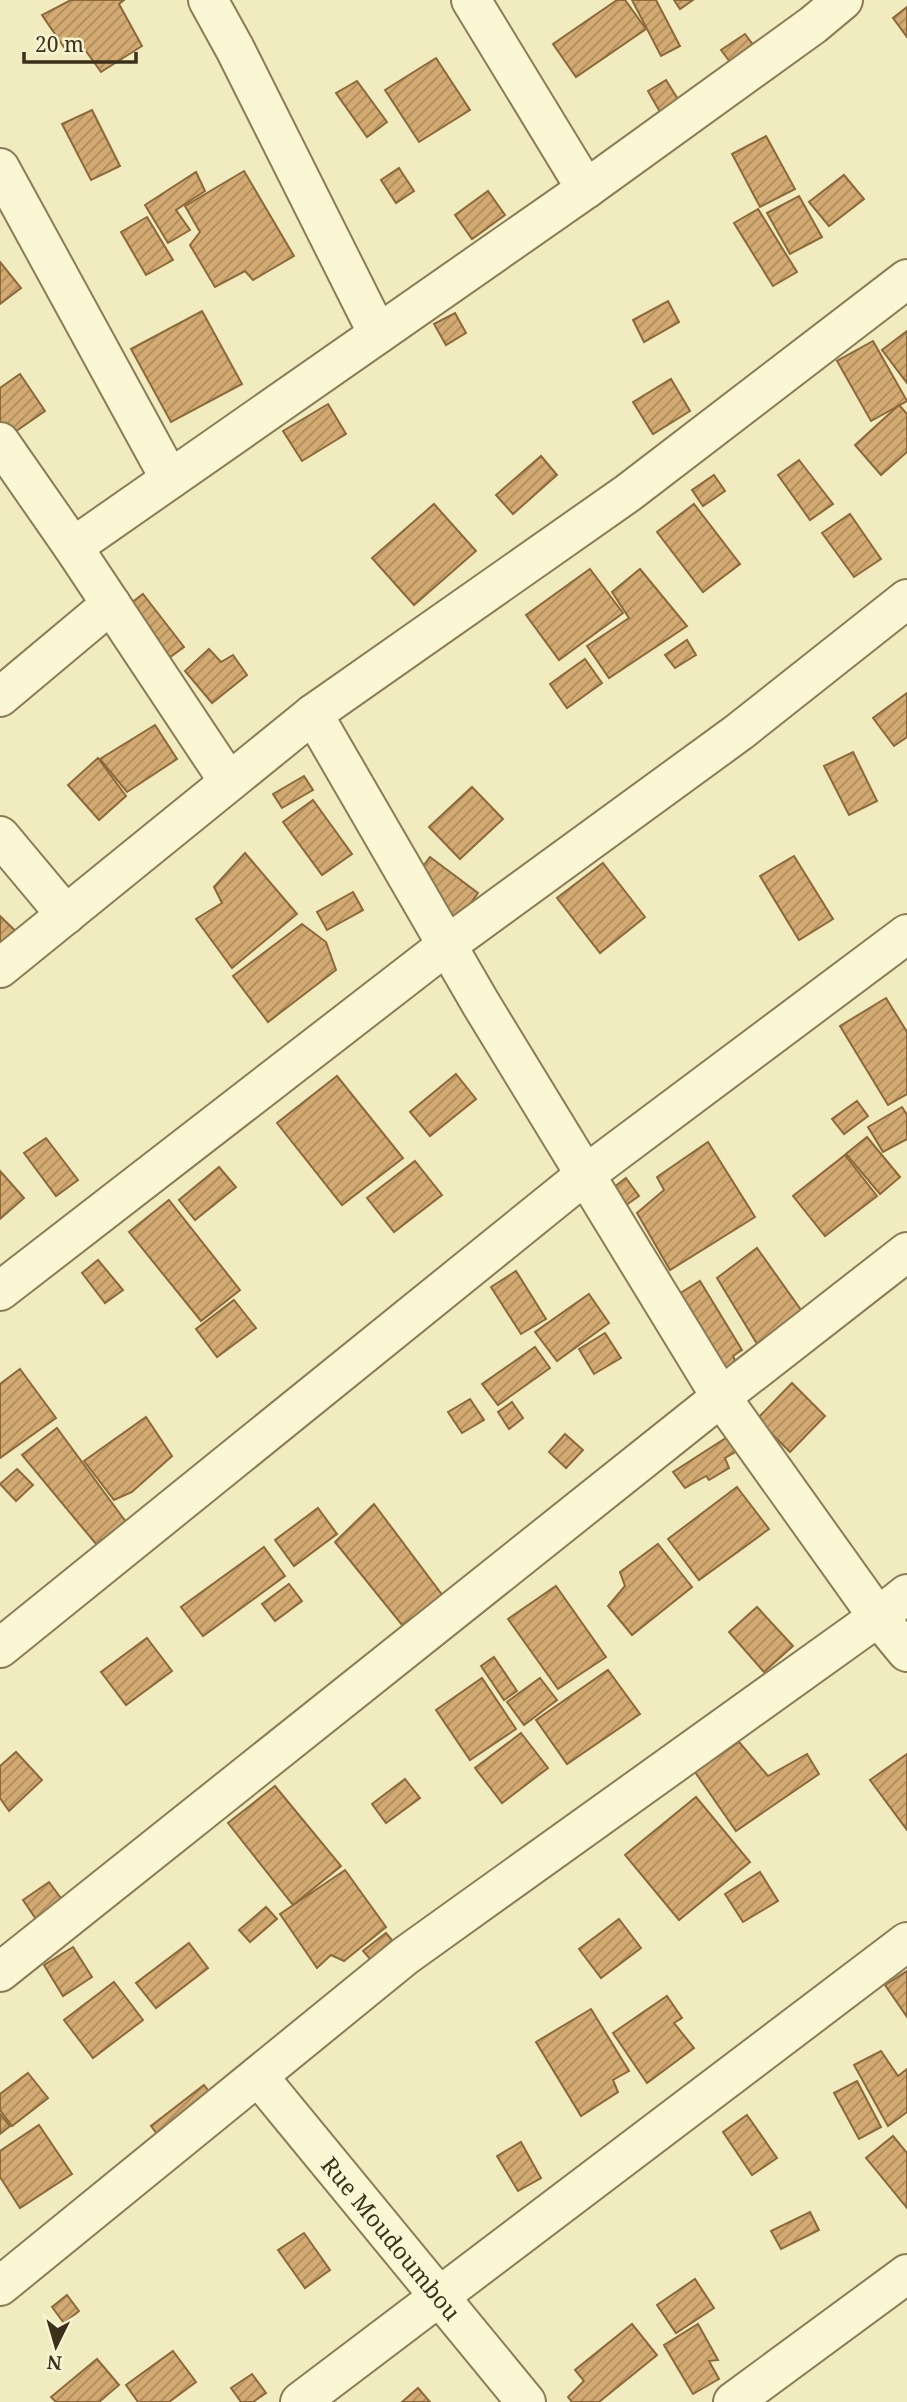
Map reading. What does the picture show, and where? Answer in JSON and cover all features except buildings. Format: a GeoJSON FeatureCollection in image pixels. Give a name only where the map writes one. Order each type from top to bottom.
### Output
{"type":"FeatureCollection","features":[{"type":"Feature","properties":{"kind":"street"},"geometry":{"type":"LineString","coordinates":[[208,0],[378,334]]}},
{"type":"Feature","properties":{"kind":"street"},"geometry":{"type":"LineString","coordinates":[[471,0],[586,189]]}},
{"type":"Feature","properties":{"kind":"street"},"geometry":{"type":"LineString","coordinates":[[73,547],[586,189],[805,13],[843,0]]}},
{"type":"Feature","properties":{"kind":"street"},"geometry":{"type":"LineString","coordinates":[[0,168],[170,479]]}},
{"type":"Feature","properties":{"kind":"street"},"geometry":{"type":"LineString","coordinates":[[0,968],[313,714],[628,493],[907,279]]}},
{"type":"Feature","properties":{"kind":"street"},"geometry":{"type":"LineString","coordinates":[[0,442],[229,782]]}},
{"type":"Feature","properties":{"kind":"street"},"geometry":{"type":"LineString","coordinates":[[0,1291],[447,945],[739,732],[907,599]]}},
{"type":"Feature","properties":{"kind":"street"},"geometry":{"type":"LineString","coordinates":[[0,697],[111,604]]}},
{"type":"Feature","properties":{"kind":"street"},"geometry":{"type":"LineString","coordinates":[[313,714],[447,945],[720,1397],[893,1606],[907,1652]]}},
{"type":"Feature","properties":{"kind":"street"},"geometry":{"type":"LineString","coordinates":[[0,836],[66,915]]}},
{"type":"Feature","properties":{"kind":"street"},"geometry":{"type":"LineString","coordinates":[[0,1648],[585,1175],[907,934]]}},
{"type":"Feature","properties":{"kind":"street"},"geometry":{"type":"LineString","coordinates":[[0,1972],[720,1397],[907,1252]]}},
{"type":"Feature","properties":{"kind":"street"},"geometry":{"type":"LineString","coordinates":[[0,2286],[405,1955],[893,1606]]}},
{"type":"Feature","properties":{"kind":"street"},"geometry":{"type":"LineString","coordinates":[[300,2402],[439,2294],[907,1942]]}},
{"type":"Feature","properties":{"kind":"street","name":"Rue Moudoumbou"},"geometry":{"type":"LineString","coordinates":[[258,2076],[526,2402]]}},
{"type":"Feature","properties":{"kind":"street"},"geometry":{"type":"LineString","coordinates":[[733,2402],[907,2274]]}}]}
